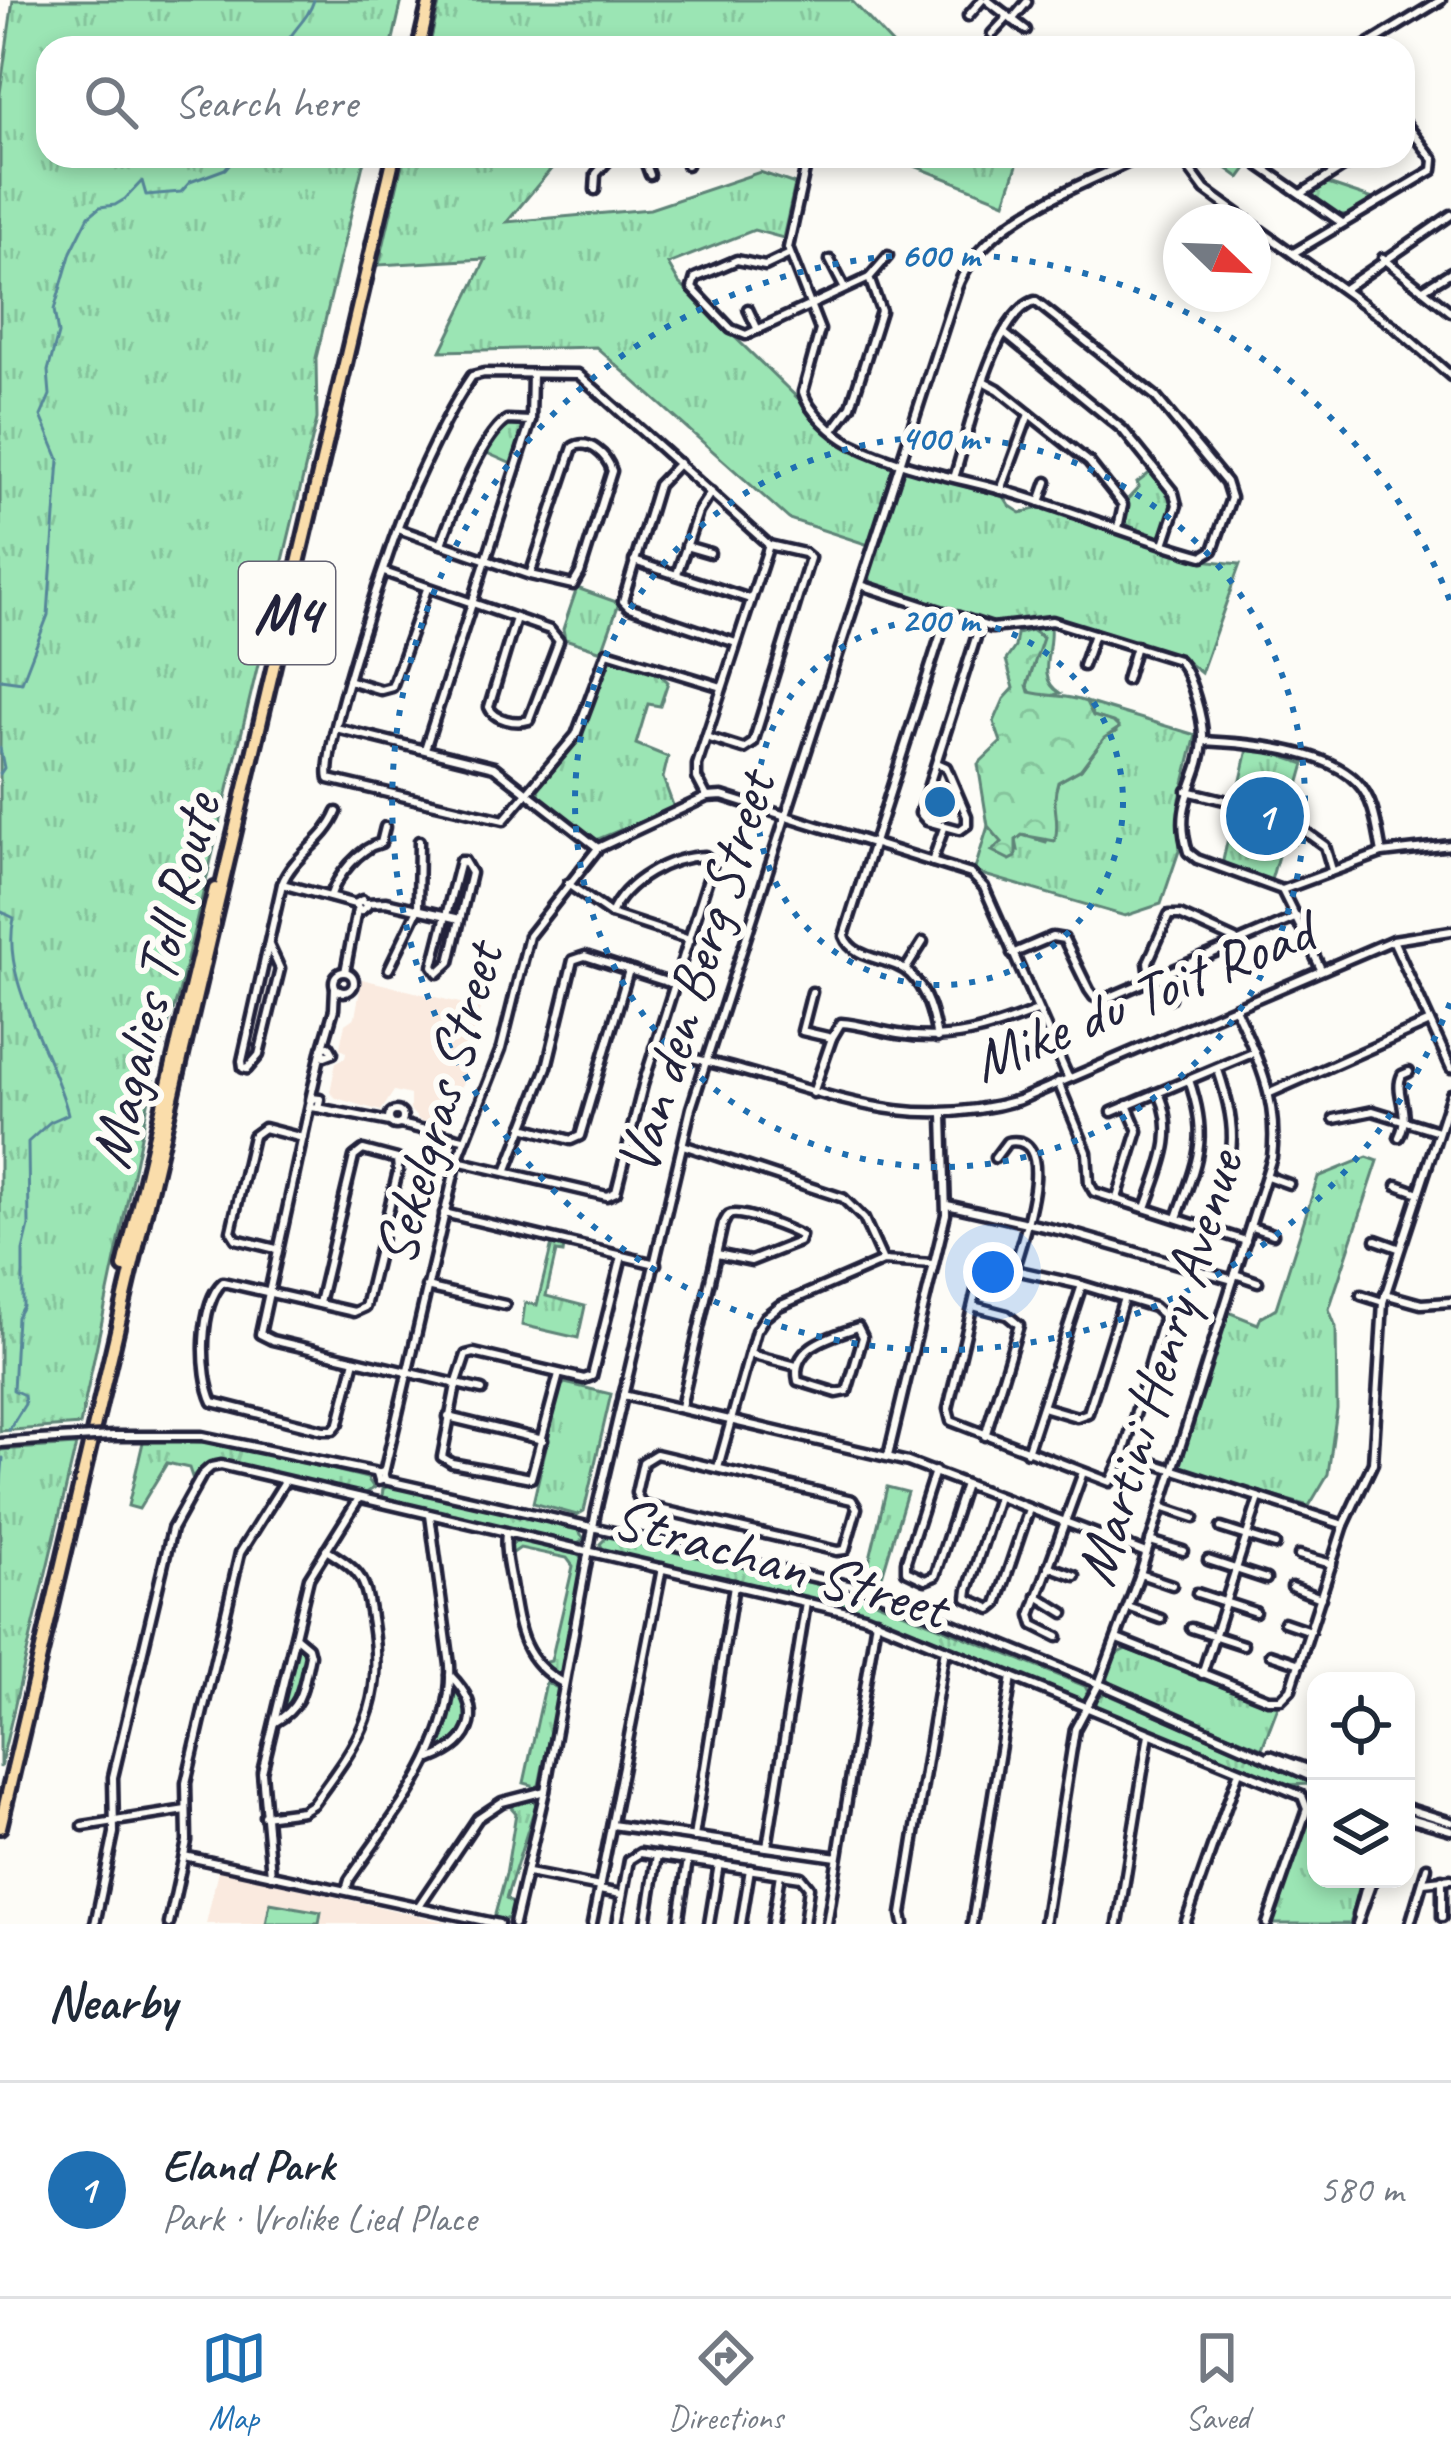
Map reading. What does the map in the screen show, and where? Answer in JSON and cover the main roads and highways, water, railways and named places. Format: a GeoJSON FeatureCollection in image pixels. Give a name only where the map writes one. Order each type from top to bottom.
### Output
{"type":"FeatureCollection","features":[{"type":"Feature","properties":{"kind":"highway"},"geometry":{"type":"LineString","coordinates":[[418,36],[427,0]]}},
{"type":"Feature","properties":{"kind":"highway","name":"Magalies Toll Route"},"geometry":{"type":"LineString","coordinates":[[0,1796],[387,168]]}},
{"type":"Feature","properties":{"kind":"highway","name":"Magalies Toll Route"},"geometry":{"type":"LineString","coordinates":[[0,1827],[387,168]]}},
{"type":"Feature","properties":{"kind":"waterway"},"geometry":{"type":"LineString","coordinates":[[290,36],[314,0]]}},
{"type":"Feature","properties":{"kind":"waterway"},"geometry":{"type":"LineString","coordinates":[[0,679],[22,682],[48,615],[59,459],[41,416],[50,395],[48,371],[58,334],[54,310],[71,252],[89,216],[125,199],[142,181],[146,195],[181,192],[190,182],[226,168]]}},
{"type":"Feature","properties":{"kind":"waterway"},"geometry":{"type":"LineString","coordinates":[[0,748],[4,768],[0,774]]}},
{"type":"Feature","properties":{"kind":"waterway"},"geometry":{"type":"LineString","coordinates":[[0,911],[14,918],[12,942],[21,992],[68,1114],[50,1122],[28,1142],[29,1226],[13,1390],[24,1395],[25,1404],[9,1430]]}},
{"type":"Feature","properties":{"kind":"waterway"},"geometry":{"type":"LineString","coordinates":[[0,1492],[3,1458]]}},
{"type":"Feature","properties":{"kind":"place","name":"Eland Park"},"geometry":{"type":"Point","coordinates":[1265,816]}}]}
